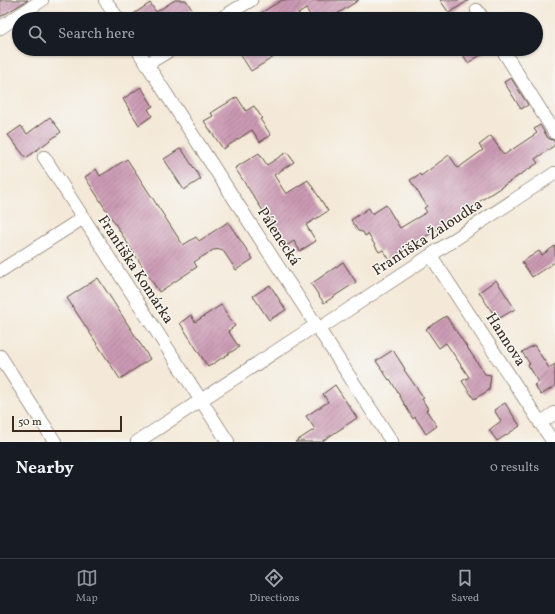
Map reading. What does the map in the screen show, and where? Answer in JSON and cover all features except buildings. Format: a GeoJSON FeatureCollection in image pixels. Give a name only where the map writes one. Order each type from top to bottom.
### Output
{"type":"FeatureCollection","features":[{"type":"Feature","properties":{"kind":"street"},"geometry":{"type":"LineString","coordinates":[[24,12],[42,0]]}},
{"type":"Feature","properties":{"kind":"street"},"geometry":{"type":"LineString","coordinates":[[105,0],[113,12]]}},
{"type":"Feature","properties":{"kind":"street"},"geometry":{"type":"LineString","coordinates":[[231,12],[250,0]]}},
{"type":"Feature","properties":{"kind":"street"},"geometry":{"type":"LineString","coordinates":[[0,28],[12,20]]}},
{"type":"Feature","properties":{"kind":"street","name":"Pálenecká"},"geometry":{"type":"LineString","coordinates":[[142,56],[392,442]]}},
{"type":"Feature","properties":{"kind":"street"},"geometry":{"type":"LineString","coordinates":[[147,64],[160,56]]}},
{"type":"Feature","properties":{"kind":"street"},"geometry":{"type":"LineString","coordinates":[[506,56],[555,133]]}},
{"type":"Feature","properties":{"kind":"street","name":"Františka Komárka"},"geometry":{"type":"LineString","coordinates":[[44,157],[200,401],[228,442]]}},
{"type":"Feature","properties":{"kind":"street","name":"Františka Žaloudka"},"geometry":{"type":"LineString","coordinates":[[318,327],[431,256],[555,173]]}},
{"type":"Feature","properties":{"kind":"street"},"geometry":{"type":"LineString","coordinates":[[0,271],[82,218]]}},
{"type":"Feature","properties":{"kind":"street","name":"Hannova"},"geometry":{"type":"LineString","coordinates":[[431,256],[553,442]]}},
{"type":"Feature","properties":{"kind":"street"},"geometry":{"type":"LineString","coordinates":[[137,442],[318,327]]}},
{"type":"Feature","properties":{"kind":"street"},"geometry":{"type":"LineString","coordinates":[[0,356],[55,442]]}},
{"type":"Feature","properties":{"kind":"street"},"geometry":{"type":"LineString","coordinates":[[540,423],[555,413]]}}]}
